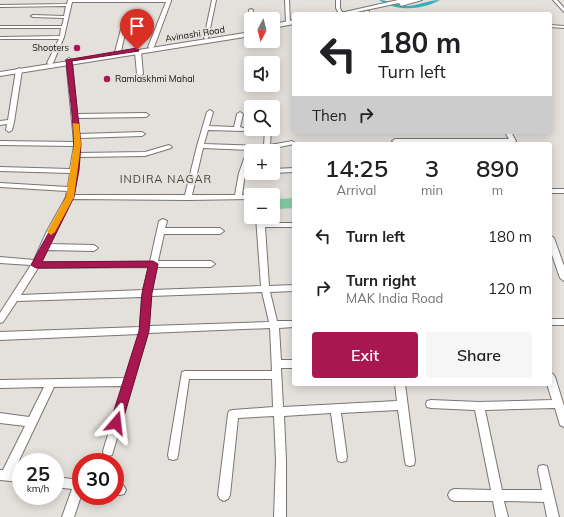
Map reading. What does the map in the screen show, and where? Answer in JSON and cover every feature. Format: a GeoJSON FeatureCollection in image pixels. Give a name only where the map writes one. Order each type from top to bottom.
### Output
{"type":"FeatureCollection","features":[{"type":"Feature","properties":{"kind":"main road"},"geometry":{"type":"LineString","coordinates":[[369,12],[396,2],[406,0]]}},
{"type":"Feature","properties":{"kind":"main road"},"geometry":{"type":"LineString","coordinates":[[396,2],[419,0]]}},
{"type":"Feature","properties":{"kind":"main road"},"geometry":{"type":"LineString","coordinates":[[351,12],[384,6]]}},
{"type":"Feature","properties":{"kind":"main road"},"geometry":{"type":"LineString","coordinates":[[280,25],[292,24]]}},
{"type":"Feature","properties":{"kind":"main road"},"geometry":{"type":"LineString","coordinates":[[280,28],[292,24]]}},
{"type":"Feature","properties":{"kind":"main road","name":"Avinashi Road"},"geometry":{"type":"LineString","coordinates":[[0,70],[69,62],[118,52],[244,33]]}},
{"type":"Feature","properties":{"kind":"main road","name":"Avinashi Road"},"geometry":{"type":"LineString","coordinates":[[0,74],[244,33]]}},
{"type":"Feature","properties":{"kind":"street"},"geometry":{"type":"LineString","coordinates":[[206,38],[214,0]]}},
{"type":"Feature","properties":{"kind":"street"},"geometry":{"type":"LineString","coordinates":[[287,0],[292,24]]}},
{"type":"Feature","properties":{"kind":"street"},"geometry":{"type":"LineString","coordinates":[[338,0],[339,12]]}},
{"type":"Feature","properties":{"kind":"street"},"geometry":{"type":"LineString","coordinates":[[555,0],[564,11]]}},
{"type":"Feature","properties":{"kind":"street"},"geometry":{"type":"LineString","coordinates":[[0,6],[69,2],[169,1],[151,47]]}},
{"type":"Feature","properties":{"kind":"street"},"geometry":{"type":"LineString","coordinates":[[50,63],[62,37],[69,2]]}},
{"type":"Feature","properties":{"kind":"street"},"geometry":{"type":"LineString","coordinates":[[33,16],[67,17]]}},
{"type":"Feature","properties":{"kind":"street"},"geometry":{"type":"LineString","coordinates":[[118,52],[126,18]]}},
{"type":"Feature","properties":{"kind":"street"},"geometry":{"type":"LineString","coordinates":[[552,26],[564,26]]}},
{"type":"Feature","properties":{"kind":"street"},"geometry":{"type":"LineString","coordinates":[[0,27],[64,27]]}},
{"type":"Feature","properties":{"kind":"street"},"geometry":{"type":"LineString","coordinates":[[0,38],[62,37]]}},
{"type":"Feature","properties":{"kind":"street"},"geometry":{"type":"LineString","coordinates":[[138,52],[140,74]]}},
{"type":"Feature","properties":{"kind":"street"},"geometry":{"type":"LineString","coordinates":[[0,320],[37,264],[71,193],[77,144],[69,62]]}},
{"type":"Feature","properties":{"kind":"street"},"geometry":{"type":"LineString","coordinates":[[9,130],[19,70]]}},
{"type":"Feature","properties":{"kind":"street"},"geometry":{"type":"LineString","coordinates":[[188,198],[200,146],[210,112]]}},
{"type":"Feature","properties":{"kind":"street"},"geometry":{"type":"LineString","coordinates":[[206,128],[240,129],[240,114]]}},
{"type":"Feature","properties":{"kind":"street"},"geometry":{"type":"LineString","coordinates":[[74,116],[146,115]]}},
{"type":"Feature","properties":{"kind":"street"},"geometry":{"type":"LineString","coordinates":[[0,122],[11,122]]}},
{"type":"Feature","properties":{"kind":"street"},"geometry":{"type":"LineString","coordinates":[[76,136],[142,134]]}},
{"type":"Feature","properties":{"kind":"street"},"geometry":{"type":"LineString","coordinates":[[0,143],[77,144]]}},
{"type":"Feature","properties":{"kind":"street"},"geometry":{"type":"LineString","coordinates":[[280,146],[292,143]]}},
{"type":"Feature","properties":{"kind":"street"},"geometry":{"type":"LineString","coordinates":[[200,146],[244,148]]}},
{"type":"Feature","properties":{"kind":"street"},"geometry":{"type":"LineString","coordinates":[[76,154],[145,154],[169,147]]}},
{"type":"Feature","properties":{"kind":"street"},"geometry":{"type":"LineString","coordinates":[[238,197],[244,167]]}},
{"type":"Feature","properties":{"kind":"street"},"geometry":{"type":"LineString","coordinates":[[0,169],[75,170]]}},
{"type":"Feature","properties":{"kind":"street"},"geometry":{"type":"LineString","coordinates":[[280,171],[292,170]]}},
{"type":"Feature","properties":{"kind":"street"},"geometry":{"type":"LineString","coordinates":[[0,185],[71,193],[188,198],[244,197]]}},
{"type":"Feature","properties":{"kind":"street"},"geometry":{"type":"LineString","coordinates":[[552,191],[564,191]]}},
{"type":"Feature","properties":{"kind":"street"},"geometry":{"type":"LineString","coordinates":[[108,451],[144,331],[147,293],[163,221]]}},
{"type":"Feature","properties":{"kind":"street"},"geometry":{"type":"LineString","coordinates":[[280,223],[292,225]]}},
{"type":"Feature","properties":{"kind":"street"},"geometry":{"type":"LineString","coordinates":[[261,224],[265,289],[274,325],[281,460],[280,517]]}},
{"type":"Feature","properties":{"kind":"street"},"geometry":{"type":"LineString","coordinates":[[161,231],[220,231]]}},
{"type":"Feature","properties":{"kind":"street"},"geometry":{"type":"LineString","coordinates":[[552,242],[562,264],[564,278]]}},
{"type":"Feature","properties":{"kind":"street"},"geometry":{"type":"LineString","coordinates":[[44,247],[94,248]]}},
{"type":"Feature","properties":{"kind":"street"},"geometry":{"type":"LineString","coordinates":[[0,260],[37,264],[211,264]]}},
{"type":"Feature","properties":{"kind":"street"},"geometry":{"type":"LineString","coordinates":[[14,298],[292,288]]}},
{"type":"Feature","properties":{"kind":"street"},"geometry":{"type":"LineString","coordinates":[[552,322],[564,322]]}},
{"type":"Feature","properties":{"kind":"street"},"geometry":{"type":"LineString","coordinates":[[0,336],[292,324]]}},
{"type":"Feature","properties":{"kind":"street"},"geometry":{"type":"LineString","coordinates":[[276,364],[292,364]]}},
{"type":"Feature","properties":{"kind":"street"},"geometry":{"type":"LineString","coordinates":[[173,455],[184,375],[277,374]]}},
{"type":"Feature","properties":{"kind":"street"},"geometry":{"type":"LineString","coordinates":[[0,384],[50,385],[129,382]]}},
{"type":"Feature","properties":{"kind":"street"},"geometry":{"type":"LineString","coordinates":[[552,384],[564,422]]}},
{"type":"Feature","properties":{"kind":"street"},"geometry":{"type":"LineString","coordinates":[[3,475],[50,385]]}},
{"type":"Feature","properties":{"kind":"street"},"geometry":{"type":"LineString","coordinates":[[400,386],[410,461]]}},
{"type":"Feature","properties":{"kind":"street"},"geometry":{"type":"LineString","coordinates":[[431,404],[479,406],[558,404]]}},
{"type":"Feature","properties":{"kind":"street"},"geometry":{"type":"LineString","coordinates":[[224,495],[233,414],[279,410],[335,409],[402,405]]}},
{"type":"Feature","properties":{"kind":"street"},"geometry":{"type":"LineString","coordinates":[[479,406],[502,517]]}},
{"type":"Feature","properties":{"kind":"street"},"geometry":{"type":"LineString","coordinates":[[335,409],[342,457]]}},
{"type":"Feature","properties":{"kind":"street"},"geometry":{"type":"LineString","coordinates":[[0,418],[32,422]]}},
{"type":"Feature","properties":{"kind":"street"},"geometry":{"type":"LineString","coordinates":[[543,470],[553,517]]}},
{"type":"Feature","properties":{"kind":"street"},"geometry":{"type":"LineString","coordinates":[[454,495],[549,496]]}},
{"type":"Feature","properties":{"kind":"street"},"geometry":{"type":"LineString","coordinates":[[68,517],[72,505]]}},
{"type":"Feature","properties":{"kind":"green space"},"geometry":{"type":"Polygon","coordinates":[[[292,198],[292,208],[280,209],[280,199],[292,198]]]}},
{"type":"Feature","properties":{"kind":"waterway"},"geometry":{"type":"LineString","coordinates":[[381,0],[403,7],[422,5],[438,0]]}},
{"type":"Feature","properties":{"kind":"slow traffic"},"geometry":{"type":"LineString","coordinates":[[51,232],[70,197],[75,170],[77,144],[75,124]]}},
{"type":"Feature","properties":{"kind":"place","name":"Shooters"},"geometry":{"type":"Point","coordinates":[77,48]}},
{"type":"Feature","properties":{"kind":"place","name":"Ramlaskhmi Mahal"},"geometry":{"type":"Point","coordinates":[107,79]}},
{"type":"Feature","properties":{"kind":"district","name":"INDIRA NAGAR"},"geometry":{"type":"Point","coordinates":[166,179]}},
{"type":"Feature","properties":{"kind":"route"},"geometry":{"type":"LineString","coordinates":[[116,423],[144,331],[147,293],[153,264],[36,265],[51,231],[70,197],[75,170],[77,144],[69,60],[137,50]]}}]}
